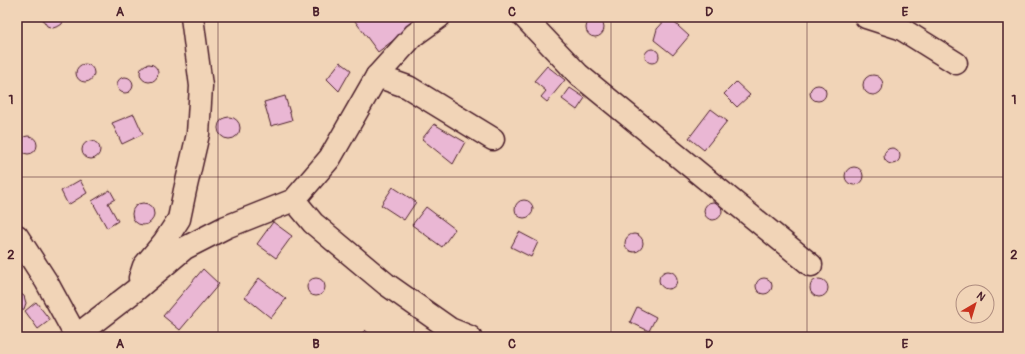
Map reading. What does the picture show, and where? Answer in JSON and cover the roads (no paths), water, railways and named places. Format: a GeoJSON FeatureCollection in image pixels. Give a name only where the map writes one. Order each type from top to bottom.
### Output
{"type":"FeatureCollection","features":[{"type":"Feature","properties":{"kind":"street"},"geometry":{"type":"LineString","coordinates":[[137,289],[144,266],[164,242],[179,219],[198,134],[201,86],[192,17]]}},
{"type":"Feature","properties":{"kind":"street"},"geometry":{"type":"LineString","coordinates":[[17,236],[46,281],[74,336],[137,289],[185,248],[226,227],[294,200],[330,158],[378,76],[414,35],[439,17]]}},
{"type":"Feature","properties":{"kind":"street"},"geometry":{"type":"LineString","coordinates":[[524,17],[579,75],[812,266]]}},
{"type":"Feature","properties":{"kind":"street"},"geometry":{"type":"LineString","coordinates":[[866,17],[900,28],[956,63]]}},
{"type":"Feature","properties":{"kind":"street"},"geometry":{"type":"LineString","coordinates":[[378,76],[408,87],[493,139]]}},
{"type":"Feature","properties":{"kind":"street"},"geometry":{"type":"LineString","coordinates":[[294,200],[313,223],[386,284],[450,329],[470,337]]}}]}
